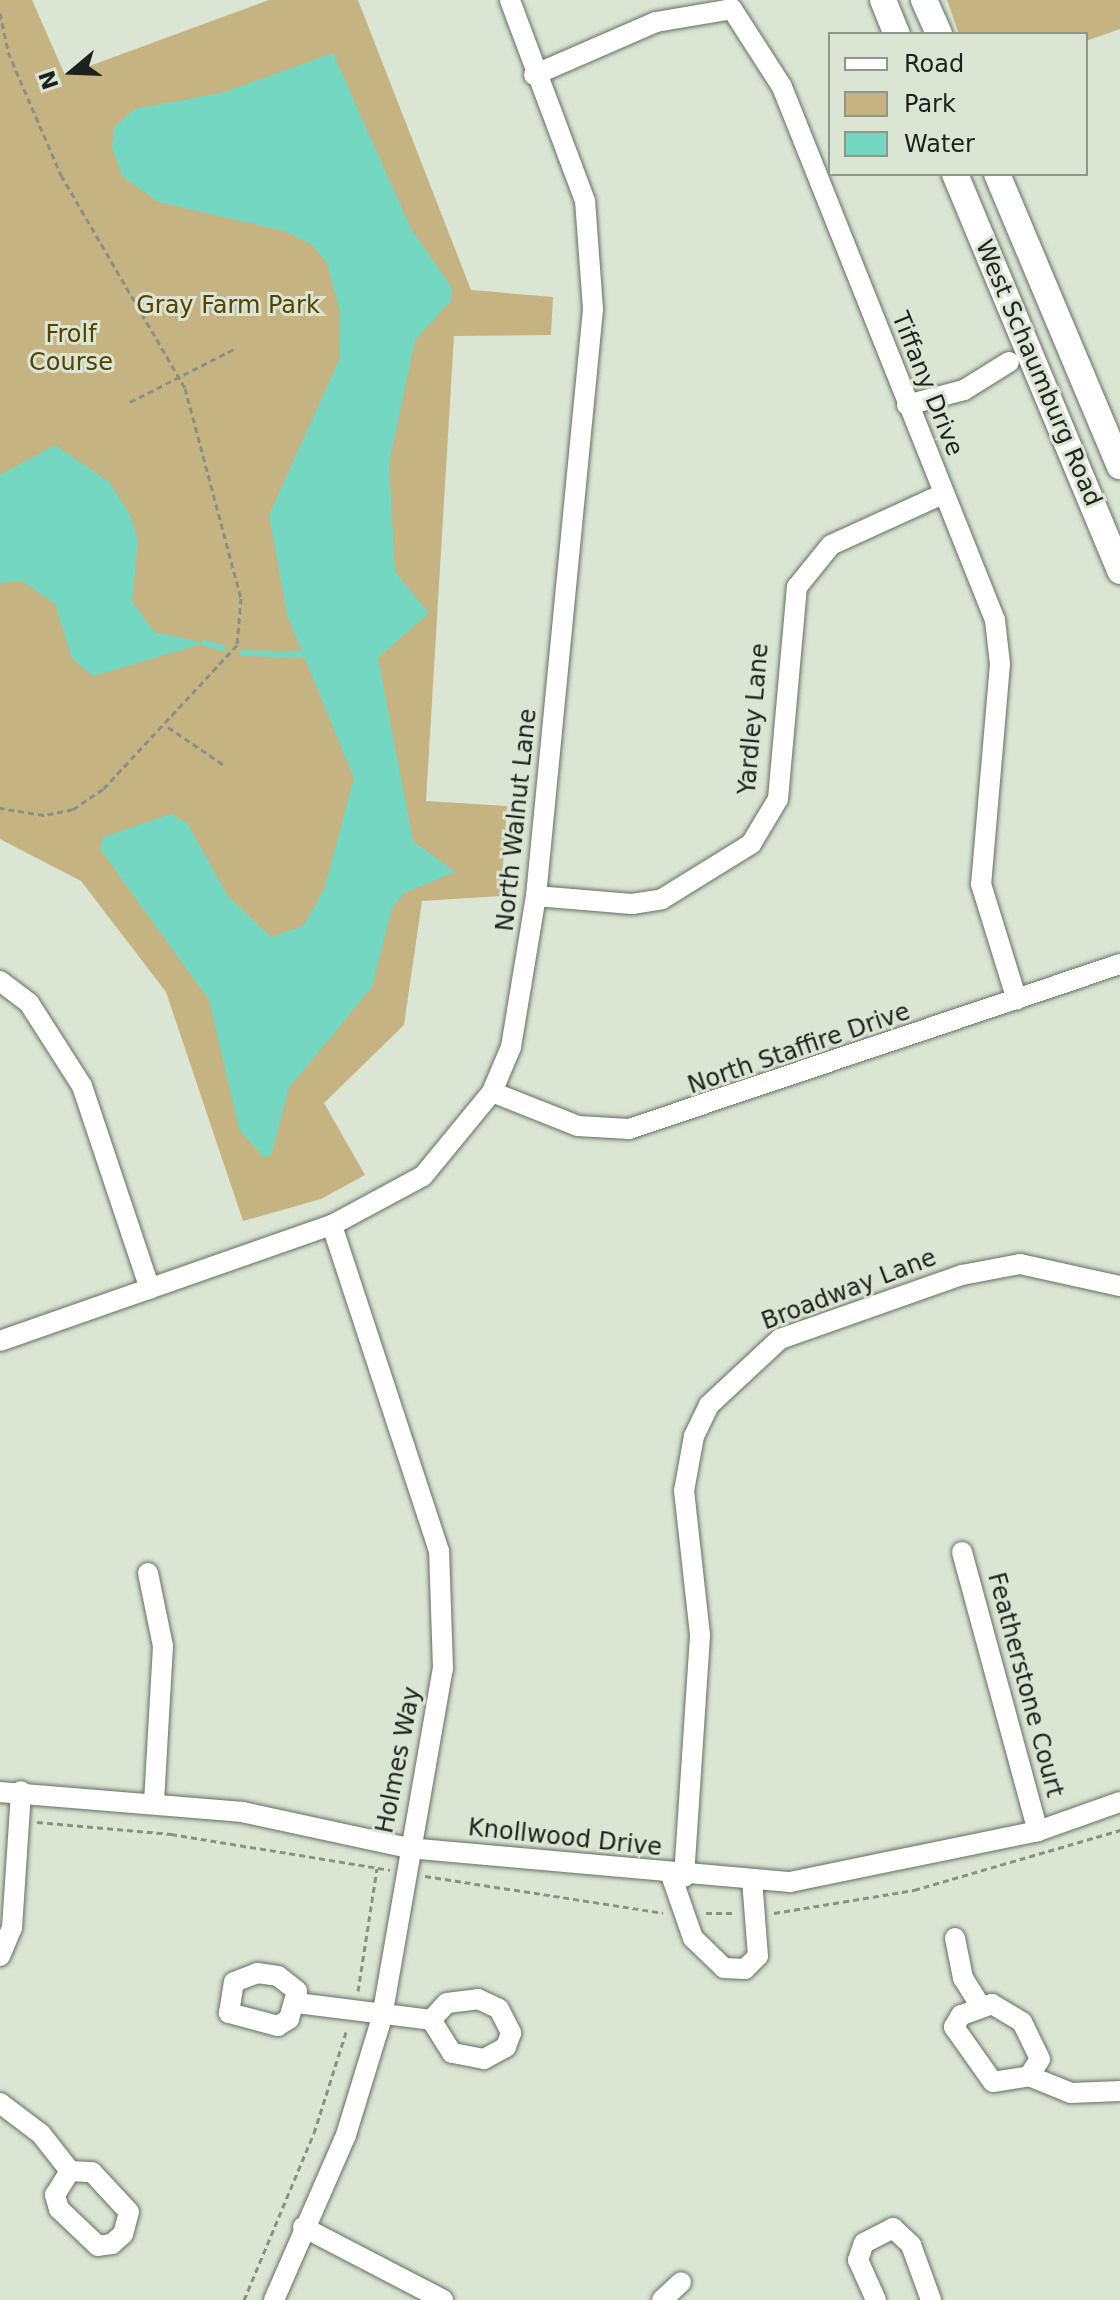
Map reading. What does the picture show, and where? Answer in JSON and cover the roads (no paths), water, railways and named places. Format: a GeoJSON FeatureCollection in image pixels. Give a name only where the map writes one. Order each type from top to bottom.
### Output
{"type":"FeatureCollection","features":[{"type":"Feature","properties":{"kind":"main road"},"geometry":{"type":"LineString","coordinates":[[883,0],[896,32]]}},
{"type":"Feature","properties":{"kind":"main road"},"geometry":{"type":"LineString","coordinates":[[924,0],[938,32]]}},
{"type":"Feature","properties":{"kind":"main road","name":"West Schaumburg Road"},"geometry":{"type":"LineString","coordinates":[[956,176],[1120,571]]}},
{"type":"Feature","properties":{"kind":"main road","name":"West Schaumburg Road"},"geometry":{"type":"LineString","coordinates":[[998,176],[1120,466]]}},
{"type":"Feature","properties":{"kind":"street","name":"North Walnut Lane"},"geometry":{"type":"LineString","coordinates":[[0,1341],[332,1225],[423,1176],[492,1092],[525,998],[593,309],[585,201],[534,75],[510,0]]}},
{"type":"Feature","properties":{"kind":"street","name":"Tiffany Drive"},"geometry":{"type":"LineString","coordinates":[[534,75],[656,22],[732,9],[782,87],[999,639],[981,884],[1017,1000]]}},
{"type":"Feature","properties":{"kind":"street"},"geometry":{"type":"LineString","coordinates":[[907,405],[964,390],[1009,362]]}},
{"type":"Feature","properties":{"kind":"street","name":"Yardley Lane"},"geometry":{"type":"LineString","coordinates":[[536,896],[632,904],[662,899],[751,844],[778,799],[797,587],[831,545],[943,494]]}},
{"type":"Feature","properties":{"kind":"street","name":"North Staffire Drive"},"geometry":{"type":"LineString","coordinates":[[492,1092],[578,1126],[629,1129],[1120,964]]}},
{"type":"Feature","properties":{"kind":"street"},"geometry":{"type":"LineString","coordinates":[[0,981],[29,1003],[82,1086],[150,1289]]}},
{"type":"Feature","properties":{"kind":"street","name":"Holmes Way"},"geometry":{"type":"LineString","coordinates":[[274,2300],[303,2227],[346,2135],[382,2017],[408,1848],[443,1669],[439,1551],[332,1225]]}},
{"type":"Feature","properties":{"kind":"street","name":"Broadway Lane"},"geometry":{"type":"LineString","coordinates":[[678,1876],[700,1635],[684,1491],[694,1436],[709,1405],[780,1339],[962,1275],[1020,1264],[1120,1286]]}},
{"type":"Feature","properties":{"kind":"street","name":"Featherstone Court"},"geometry":{"type":"LineString","coordinates":[[962,1552],[1038,1831]]}},
{"type":"Feature","properties":{"kind":"street"},"geometry":{"type":"LineString","coordinates":[[148,1573],[163,1646],[154,1801]]}},
{"type":"Feature","properties":{"kind":"street"},"geometry":{"type":"LineString","coordinates":[[0,1956],[12,1928],[21,1791]]}},
{"type":"Feature","properties":{"kind":"street","name":"Knollwood Drive"},"geometry":{"type":"LineString","coordinates":[[0,1792],[154,1801],[408,1848],[678,1876],[790,1882],[1038,1831],[1120,1802]]}},
{"type":"Feature","properties":{"kind":"street"},"geometry":{"type":"LineString","coordinates":[[678,1876],[693,1938],[724,1968],[745,1969],[758,1956],[752,1880]]}},
{"type":"Feature","properties":{"kind":"street"},"geometry":{"type":"LineString","coordinates":[[955,1938],[963,1978],[979,2004],[1005,2009],[1035,2038],[1040,2059],[1029,2076]]}},
{"type":"Feature","properties":{"kind":"street"},"geometry":{"type":"LineString","coordinates":[[297,2003],[382,2017],[431,2020]]}},
{"type":"Feature","properties":{"kind":"street"},"geometry":{"type":"LineString","coordinates":[[979,2004],[954,2027],[974,2063],[993,2082],[1029,2076],[1071,2093],[1120,2091]]}},
{"type":"Feature","properties":{"kind":"street"},"geometry":{"type":"LineString","coordinates":[[0,2103],[41,2134],[70,2171]]}},
{"type":"Feature","properties":{"kind":"street"},"geometry":{"type":"LineString","coordinates":[[303,2227],[443,2300]]}},
{"type":"Feature","properties":{"kind":"street"},"geometry":{"type":"LineString","coordinates":[[876,2300],[858,2260],[864,2243],[893,2228],[911,2245],[931,2300]]}},
{"type":"Feature","properties":{"kind":"street"},"geometry":{"type":"LineString","coordinates":[[662,2300],[681,2282]]}},
{"type":"Feature","properties":{"kind":"water"},"geometry":{"type":"Polygon","coordinates":[[[333,53],[411,229],[451,286],[452,300],[415,340],[389,464],[395,572],[429,613],[378,658],[413,841],[455,872],[404,893],[392,908],[372,987],[289,1088],[271,1156],[263,1157],[239,1129],[209,1000],[100,849],[103,837],[171,814],[187,823],[228,896],[271,937],[303,926],[324,890],[354,778],[287,615],[269,515],[339,360],[340,311],[327,263],[312,245],[285,231],[158,202],[122,176],[112,147],[114,127],[135,109],[225,92],[333,53]]]}},
{"type":"Feature","properties":{"kind":"water"},"geometry":{"type":"Polygon","coordinates":[[[55,445],[109,482],[130,515],[138,540],[132,601],[154,632],[205,643],[93,676],[72,658],[55,604],[22,581],[0,583],[0,475],[55,445]]]}},
{"type":"Feature","properties":{"kind":"waterway"},"geometry":{"type":"LineString","coordinates":[[205,643],[223,648]]}},
{"type":"Feature","properties":{"kind":"waterway"},"geometry":{"type":"LineString","coordinates":[[243,653],[303,655]]}},
{"type":"Feature","properties":{"kind":"park label","name":"Gray Farm Park"},"geometry":{"type":"Point","coordinates":[228,306]}},
{"type":"Feature","properties":{"kind":"park label","name":"Frolf Course"},"geometry":{"type":"Point","coordinates":[71,349]}}]}
